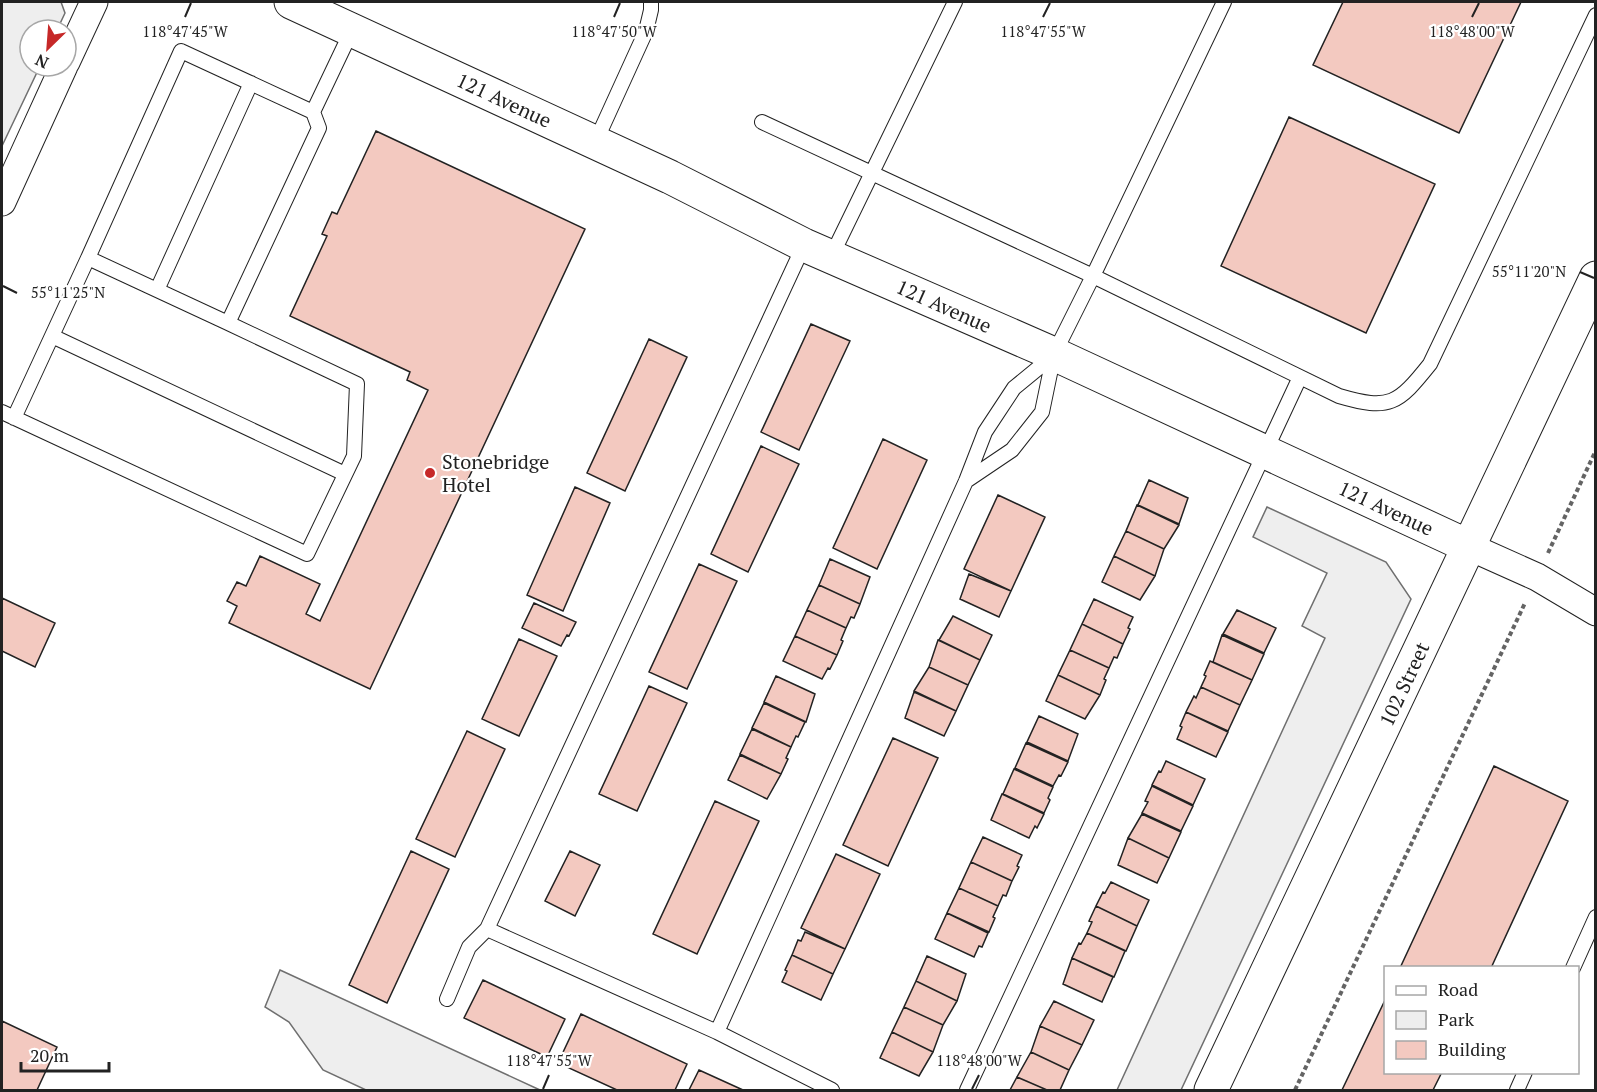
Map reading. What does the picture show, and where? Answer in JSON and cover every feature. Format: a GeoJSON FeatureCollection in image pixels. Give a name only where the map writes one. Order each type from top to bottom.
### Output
{"type":"FeatureCollection","features":[{"type":"Feature","properties":{"kind":"street"},"geometry":{"type":"LineString","coordinates":[[78,36],[94,2]]}},
{"type":"Feature","properties":{"kind":"street","name":"121 Avenue"},"geometry":{"type":"LineString","coordinates":[[291,2],[670,177],[817,251],[1054,354],[1537,577],[1596,612]]}},
{"type":"Feature","properties":{"kind":"street"},"geometry":{"type":"LineString","coordinates":[[2,202],[59,78]]}},
{"type":"Feature","properties":{"kind":"street","name":"102 Street"},"geometry":{"type":"LineString","coordinates":[[1211,1090],[1596,278]]}},
{"type":"Feature","properties":{"kind":"lane"},"geometry":{"type":"LineString","coordinates":[[596,142],[646,31],[651,2]]}},
{"type":"Feature","properties":{"kind":"lane"},"geometry":{"type":"LineString","coordinates":[[447,999],[469,947],[487,929],[817,251],[872,174],[956,2]]}},
{"type":"Feature","properties":{"kind":"lane"},"geometry":{"type":"LineString","coordinates":[[966,480],[1012,450],[1042,412],[1054,354],[1224,2]]}},
{"type":"Feature","properties":{"kind":"lane"},"geometry":{"type":"LineString","coordinates":[[762,122],[1093,276],[1339,396],[1366,404],[1386,404],[1404,395],[1430,364],[1596,15]]}},
{"type":"Feature","properties":{"kind":"lane"},"geometry":{"type":"LineString","coordinates":[[228,324],[319,128],[314,112],[352,30]]}},
{"type":"Feature","properties":{"kind":"lane"},"geometry":{"type":"LineString","coordinates":[[88,258],[357,384],[354,456],[307,554],[8,415],[52,336],[182,51],[314,112]]}},
{"type":"Feature","properties":{"kind":"lane"},"geometry":{"type":"LineString","coordinates":[[157,290],[251,83]]}},
{"type":"Feature","properties":{"kind":"lane"},"geometry":{"type":"LineString","coordinates":[[52,336],[345,474]]}},
{"type":"Feature","properties":{"kind":"lane"},"geometry":{"type":"LineString","coordinates":[[717,1032],[966,480],[985,432],[1014,388],[1054,354]]}},
{"type":"Feature","properties":{"kind":"lane"},"geometry":{"type":"LineString","coordinates":[[967,1090],[1300,377]]}},
{"type":"Feature","properties":{"kind":"lane"},"geometry":{"type":"LineString","coordinates":[[1574,966],[1596,917]]}},
{"type":"Feature","properties":{"kind":"lane"},"geometry":{"type":"LineString","coordinates":[[487,929],[717,1032],[832,1090]]}},
{"type":"Feature","properties":{"kind":"lane"},"geometry":{"type":"LineString","coordinates":[[1517,1090],[1524,1074]]}},
{"type":"Feature","properties":{"kind":"path"},"geometry":{"type":"LineString","coordinates":[[1295,1090],[1596,450]]}},
{"type":"Feature","properties":{"kind":"green space"},"geometry":{"type":"Polygon","coordinates":[[[2,2],[61,2],[65,13],[63,18],[18,18],[18,78],[34,78],[2,146],[2,2]]]}},
{"type":"Feature","properties":{"kind":"green space"},"geometry":{"type":"Polygon","coordinates":[[[1267,507],[1386,562],[1411,599],[1181,1090],[1117,1090],[1325,638],[1302,626],[1327,573],[1253,537],[1267,507]]]}},
{"type":"Feature","properties":{"kind":"green space"},"geometry":{"type":"Polygon","coordinates":[[[280,970],[540,1090],[366,1090],[323,1070],[289,1022],[265,1007],[280,970]]]}},
{"type":"Feature","properties":{"kind":"building"},"geometry":{"type":"Polygon","coordinates":[[[1343,2],[1521,2],[1459,133],[1313,65],[1343,2]]]}},
{"type":"Feature","properties":{"kind":"building"},"geometry":{"type":"Polygon","coordinates":[[[1289,117],[1435,184],[1366,333],[1221,266],[1289,117]]]}},
{"type":"Feature","properties":{"kind":"building","name":"Stonebridge Hotel"},"geometry":{"type":"Polygon","coordinates":[[[376,131],[585,229],[370,689],[229,623],[237,606],[227,601],[237,582],[246,586],[260,556],[320,584],[306,614],[320,621],[428,390],[407,380],[410,372],[290,316],[327,236],[322,234],[332,212],[337,214],[376,131]]]}},
{"type":"Feature","properties":{"kind":"building"},"geometry":{"type":"Polygon","coordinates":[[[811,324],[850,341],[799,450],[761,432],[811,324]]]}},
{"type":"Feature","properties":{"kind":"building"},"geometry":{"type":"Polygon","coordinates":[[[649,339],[687,357],[625,491],[587,473],[649,339]]]}},
{"type":"Feature","properties":{"kind":"building"},"geometry":{"type":"Polygon","coordinates":[[[883,439],[927,460],[877,569],[833,548],[883,439]]]}},
{"type":"Feature","properties":{"kind":"building"},"geometry":{"type":"Polygon","coordinates":[[[761,446],[799,464],[748,572],[711,554],[761,446]]]}},
{"type":"Feature","properties":{"kind":"building"},"geometry":{"type":"Polygon","coordinates":[[[1149,480],[1188,498],[1179,524],[1138,505],[1149,480]]]}},
{"type":"Feature","properties":{"kind":"building"},"geometry":{"type":"Polygon","coordinates":[[[575,487],[610,503],[563,611],[527,595],[575,487]]]}},
{"type":"Feature","properties":{"kind":"building"},"geometry":{"type":"Polygon","coordinates":[[[998,495],[1045,517],[1011,591],[964,569],[998,495]]]}},
{"type":"Feature","properties":{"kind":"building"},"geometry":{"type":"Polygon","coordinates":[[[1137,505],[1179,525],[1164,549],[1126,531],[1137,505]]]}},
{"type":"Feature","properties":{"kind":"building"},"geometry":{"type":"Polygon","coordinates":[[[1126,531],[1164,549],[1155,576],[1114,556],[1126,531]]]}},
{"type":"Feature","properties":{"kind":"building"},"geometry":{"type":"Polygon","coordinates":[[[1114,556],[1155,576],[1140,600],[1102,582],[1114,556]]]}},
{"type":"Feature","properties":{"kind":"building"},"geometry":{"type":"Polygon","coordinates":[[[830,559],[870,577],[860,604],[819,585],[830,559]]]}},
{"type":"Feature","properties":{"kind":"building"},"geometry":{"type":"Polygon","coordinates":[[[699,564],[737,581],[687,689],[649,672],[699,564]]]}},
{"type":"Feature","properties":{"kind":"building"},"geometry":{"type":"Polygon","coordinates":[[[969,574],[1011,591],[999,617],[960,599],[969,574]]]}},
{"type":"Feature","properties":{"kind":"building"},"geometry":{"type":"Polygon","coordinates":[[[819,585],[860,604],[854,618],[851,617],[846,628],[807,610],[819,585]]]}},
{"type":"Feature","properties":{"kind":"building"},"geometry":{"type":"Polygon","coordinates":[[[2,598],[55,623],[35,667],[2,651],[2,598]]]}},
{"type":"Feature","properties":{"kind":"building"},"geometry":{"type":"Polygon","coordinates":[[[1094,599],[1133,617],[1123,644],[1082,624],[1094,599]]]}},
{"type":"Feature","properties":{"kind":"building"},"geometry":{"type":"Polygon","coordinates":[[[534,603],[576,622],[561,646],[522,628],[534,603]]]}},
{"type":"Feature","properties":{"kind":"building"},"geometry":{"type":"Polygon","coordinates":[[[807,610],[846,628],[837,655],[795,636],[807,610]]]}},
{"type":"Feature","properties":{"kind":"building"},"geometry":{"type":"Polygon","coordinates":[[[1237,610],[1276,628],[1264,653],[1223,634],[1237,610]]]}},
{"type":"Feature","properties":{"kind":"building"},"geometry":{"type":"Polygon","coordinates":[[[953,616],[992,635],[980,660],[939,640],[953,616]]]}},
{"type":"Feature","properties":{"kind":"building"},"geometry":{"type":"Polygon","coordinates":[[[1082,624],[1123,644],[1117,658],[1114,657],[1109,668],[1070,650],[1082,624]]]}},
{"type":"Feature","properties":{"kind":"building"},"geometry":{"type":"Polygon","coordinates":[[[1222,635],[1264,654],[1252,680],[1213,662],[1222,635]]]}},
{"type":"Feature","properties":{"kind":"building"},"geometry":{"type":"Polygon","coordinates":[[[795,636],[837,655],[822,679],[783,661],[795,636]]]}},
{"type":"Feature","properties":{"kind":"building"},"geometry":{"type":"Polygon","coordinates":[[[519,639],[557,656],[519,736],[482,719],[519,639]]]}},
{"type":"Feature","properties":{"kind":"building"},"geometry":{"type":"Polygon","coordinates":[[[938,640],[980,660],[968,685],[929,667],[938,640]]]}},
{"type":"Feature","properties":{"kind":"building"},"geometry":{"type":"Polygon","coordinates":[[[1070,650],[1109,668],[1100,695],[1058,675],[1070,650]]]}},
{"type":"Feature","properties":{"kind":"building"},"geometry":{"type":"Polygon","coordinates":[[[1210,661],[1252,680],[1240,705],[1201,687],[1210,661]]]}},
{"type":"Feature","properties":{"kind":"building"},"geometry":{"type":"Polygon","coordinates":[[[929,667],[968,685],[956,711],[914,691],[929,667]]]}},
{"type":"Feature","properties":{"kind":"building"},"geometry":{"type":"Polygon","coordinates":[[[1058,675],[1100,695],[1085,719],[1046,701],[1058,675]]]}},
{"type":"Feature","properties":{"kind":"building"},"geometry":{"type":"Polygon","coordinates":[[[776,676],[815,694],[806,722],[764,702],[776,676]]]}},
{"type":"Feature","properties":{"kind":"building"},"geometry":{"type":"Polygon","coordinates":[[[649,686],[687,703],[637,811],[599,794],[649,686]]]}},
{"type":"Feature","properties":{"kind":"building"},"geometry":{"type":"Polygon","coordinates":[[[1201,687],[1240,705],[1228,731],[1186,712],[1201,687]]]}},
{"type":"Feature","properties":{"kind":"building"},"geometry":{"type":"Polygon","coordinates":[[[914,692],[956,711],[944,736],[905,718],[914,692]]]}},
{"type":"Feature","properties":{"kind":"building"},"geometry":{"type":"Polygon","coordinates":[[[764,703],[805,722],[791,747],[752,728],[764,703]]]}},
{"type":"Feature","properties":{"kind":"building"},"geometry":{"type":"Polygon","coordinates":[[[1186,712],[1228,732],[1216,757],[1177,739],[1186,712]]]}},
{"type":"Feature","properties":{"kind":"building"},"geometry":{"type":"Polygon","coordinates":[[[1039,716],[1078,734],[1068,761],[1027,742],[1039,716]]]}},
{"type":"Feature","properties":{"kind":"building"},"geometry":{"type":"Polygon","coordinates":[[[752,729],[791,747],[781,774],[740,754],[752,729]]]}},
{"type":"Feature","properties":{"kind":"building"},"geometry":{"type":"Polygon","coordinates":[[[467,731],[505,749],[455,857],[416,839],[467,731]]]}},
{"type":"Feature","properties":{"kind":"building"},"geometry":{"type":"Polygon","coordinates":[[[893,738],[938,758],[888,866],[843,845],[893,738]]]}},
{"type":"Feature","properties":{"kind":"building"},"geometry":{"type":"Polygon","coordinates":[[[1026,743],[1068,762],[1053,786],[1015,768],[1026,743]]]}},
{"type":"Feature","properties":{"kind":"building"},"geometry":{"type":"Polygon","coordinates":[[[740,755],[781,774],[767,799],[728,780],[740,755]]]}},
{"type":"Feature","properties":{"kind":"building"},"geometry":{"type":"Polygon","coordinates":[[[1166,761],[1205,779],[1193,805],[1152,785],[1166,761]]]}},
{"type":"Feature","properties":{"kind":"building"},"geometry":{"type":"Polygon","coordinates":[[[1494,766],[1568,801],[1492,966],[1401,966],[1494,766]]]}},
{"type":"Feature","properties":{"kind":"building"},"geometry":{"type":"Polygon","coordinates":[[[1014,769],[1053,787],[1044,813],[1003,794],[1014,769]]]}},
{"type":"Feature","properties":{"kind":"building"},"geometry":{"type":"Polygon","coordinates":[[[1152,786],[1193,806],[1181,831],[1142,813],[1148,802],[1145,801],[1152,786]]]}},
{"type":"Feature","properties":{"kind":"building"},"geometry":{"type":"Polygon","coordinates":[[[1002,794],[1044,814],[1029,838],[991,820],[1002,794]]]}},
{"type":"Feature","properties":{"kind":"building"},"geometry":{"type":"Polygon","coordinates":[[[715,801],[759,821],[697,954],[653,934],[715,801]]]}},
{"type":"Feature","properties":{"kind":"building"},"geometry":{"type":"Polygon","coordinates":[[[1142,814],[1181,832],[1169,858],[1128,838],[1142,814]]]}},
{"type":"Feature","properties":{"kind":"building"},"geometry":{"type":"Polygon","coordinates":[[[983,837],[1022,855],[1012,881],[971,862],[983,837]]]}},
{"type":"Feature","properties":{"kind":"building"},"geometry":{"type":"Polygon","coordinates":[[[1128,838],[1169,858],[1157,883],[1118,865],[1128,838]]]}},
{"type":"Feature","properties":{"kind":"building"},"geometry":{"type":"Polygon","coordinates":[[[411,851],[449,869],[387,1003],[349,985],[411,851]]]}},
{"type":"Feature","properties":{"kind":"building"},"geometry":{"type":"Polygon","coordinates":[[[570,851],[600,865],[575,916],[545,901],[570,851]]]}},
{"type":"Feature","properties":{"kind":"building"},"geometry":{"type":"Polygon","coordinates":[[[836,854],[880,874],[845,949],[801,928],[836,854]]]}},
{"type":"Feature","properties":{"kind":"building"},"geometry":{"type":"Polygon","coordinates":[[[971,862],[1012,881],[1006,896],[1003,895],[998,906],[959,888],[971,862]]]}},
{"type":"Feature","properties":{"kind":"building"},"geometry":{"type":"Polygon","coordinates":[[[1111,882],[1149,900],[1137,926],[1096,906],[1111,882]]]}},
{"type":"Feature","properties":{"kind":"building"},"geometry":{"type":"Polygon","coordinates":[[[959,888],[998,906],[989,932],[947,913],[959,888]]]}},
{"type":"Feature","properties":{"kind":"building"},"geometry":{"type":"Polygon","coordinates":[[[1096,906],[1137,926],[1126,951],[1087,933],[1092,922],[1089,921],[1096,906]]]}},
{"type":"Feature","properties":{"kind":"building"},"geometry":{"type":"Polygon","coordinates":[[[947,913],[988,933],[982,947],[979,946],[974,957],[935,939],[947,913]]]}},
{"type":"Feature","properties":{"kind":"building"},"geometry":{"type":"Polygon","coordinates":[[[805,932],[845,949],[833,974],[792,955],[798,940],[801,941],[805,932]]]}},
{"type":"Feature","properties":{"kind":"building"},"geometry":{"type":"Polygon","coordinates":[[[1087,933],[1125,951],[1114,977],[1072,958],[1087,933]]]}},
{"type":"Feature","properties":{"kind":"building"},"geometry":{"type":"Polygon","coordinates":[[[792,955],[833,974],[821,1000],[782,982],[792,955]]]}},
{"type":"Feature","properties":{"kind":"building"},"geometry":{"type":"Polygon","coordinates":[[[927,956],[966,974],[957,1001],[916,981],[927,956]]]}},
{"type":"Feature","properties":{"kind":"building"},"geometry":{"type":"Polygon","coordinates":[[[1072,958],[1113,977],[1102,1002],[1063,984],[1072,958]]]}},
{"type":"Feature","properties":{"kind":"building"},"geometry":{"type":"Polygon","coordinates":[[[483,980],[565,1019],[547,1057],[464,1018],[483,980]]]}},
{"type":"Feature","properties":{"kind":"building"},"geometry":{"type":"Polygon","coordinates":[[[916,981],[957,1001],[943,1025],[904,1007],[916,981]]]}},
{"type":"Feature","properties":{"kind":"building"},"geometry":{"type":"Polygon","coordinates":[[[1054,1001],[1094,1020],[1082,1045],[1040,1026],[1054,1001]]]}},
{"type":"Feature","properties":{"kind":"building"},"geometry":{"type":"Polygon","coordinates":[[[1384,1002],[1384,1074],[1441,1074],[1433,1090],[1342,1090],[1384,1002]]]}},
{"type":"Feature","properties":{"kind":"building"},"geometry":{"type":"Polygon","coordinates":[[[904,1007],[943,1025],[933,1052],[892,1032],[904,1007]]]}},
{"type":"Feature","properties":{"kind":"building"},"geometry":{"type":"Polygon","coordinates":[[[581,1014],[687,1064],[675,1090],[617,1090],[558,1063],[581,1014]]]}},
{"type":"Feature","properties":{"kind":"building"},"geometry":{"type":"Polygon","coordinates":[[[2,1021],[57,1047],[37,1090],[2,1090],[2,1021]]]}},
{"type":"Feature","properties":{"kind":"building"},"geometry":{"type":"Polygon","coordinates":[[[1040,1026],[1082,1045],[1069,1070],[1031,1052],[1040,1026]]]}},
{"type":"Feature","properties":{"kind":"building"},"geometry":{"type":"Polygon","coordinates":[[[892,1032],[933,1052],[919,1076],[880,1058],[892,1032]]]}},
{"type":"Feature","properties":{"kind":"building"},"geometry":{"type":"Polygon","coordinates":[[[1031,1052],[1069,1070],[1060,1090],[1047,1090],[1017,1077],[1031,1052]]]}},
{"type":"Feature","properties":{"kind":"building"},"geometry":{"type":"Polygon","coordinates":[[[699,1070],[743,1090],[689,1090],[699,1070]]]}},
{"type":"Feature","properties":{"kind":"building"},"geometry":{"type":"Polygon","coordinates":[[[1017,1077],[1047,1090],[1010,1090],[1017,1077]]]}},
{"type":"Feature","properties":{"kind":"place","name":"Stonebridge Hotel"},"geometry":{"type":"Point","coordinates":[430,473]}}]}
